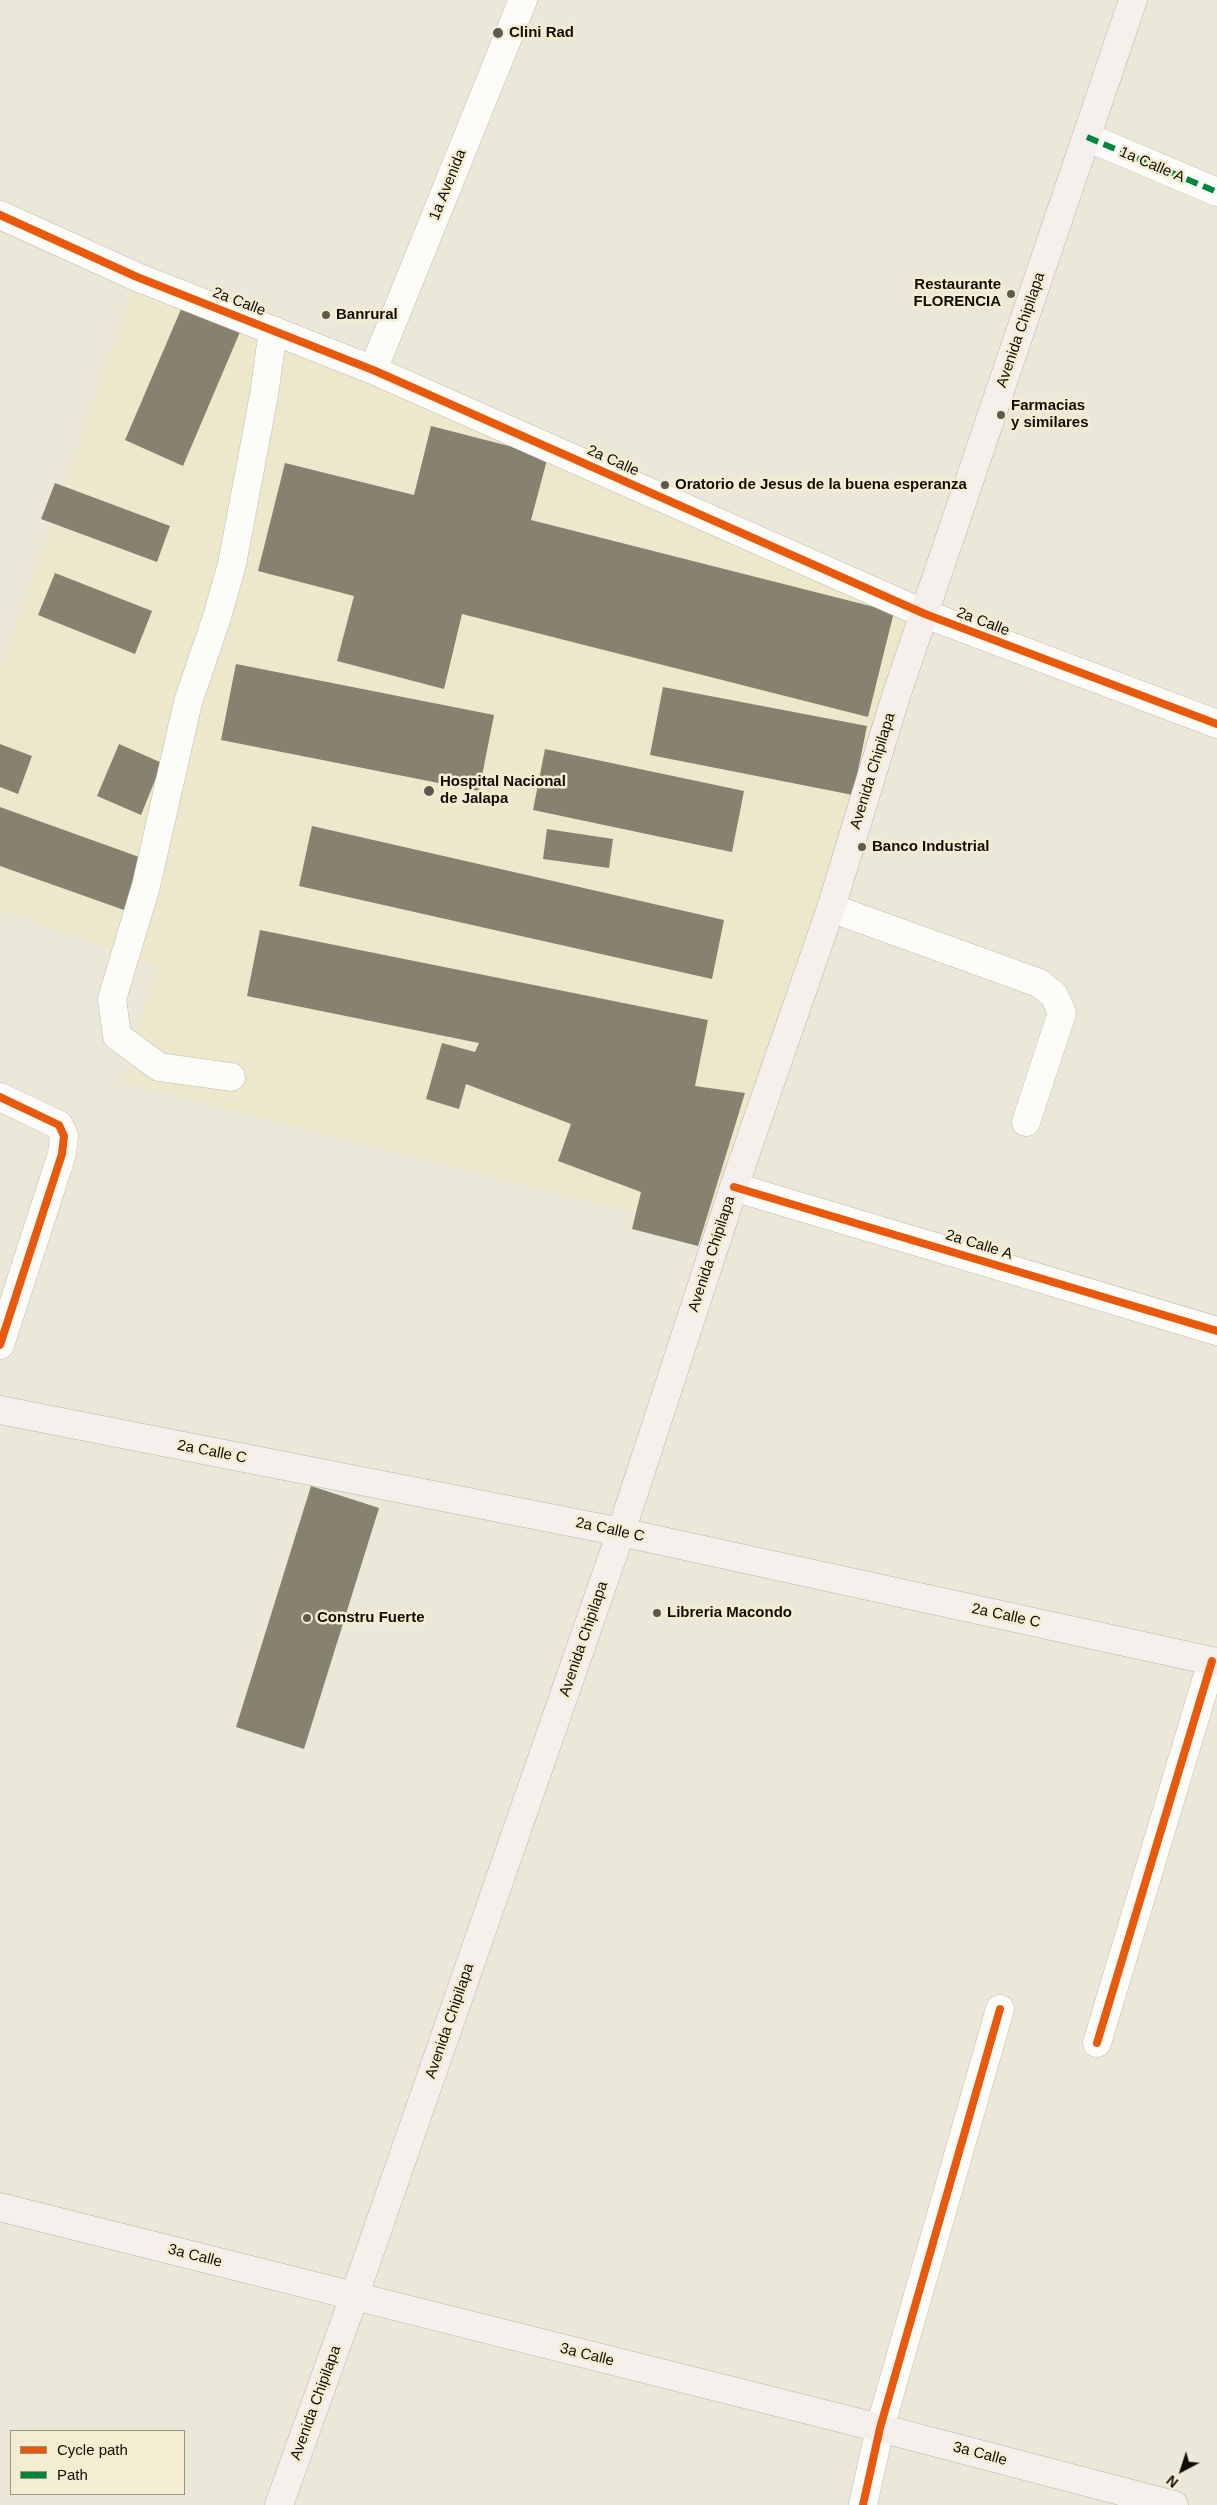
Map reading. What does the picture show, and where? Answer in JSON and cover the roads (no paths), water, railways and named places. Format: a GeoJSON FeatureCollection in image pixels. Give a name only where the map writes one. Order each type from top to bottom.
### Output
{"type":"FeatureCollection","features":[{"type":"Feature","properties":{"kind":"main road","name":"Avenida Chipilapa"},"geometry":{"type":"LineString","coordinates":[[279,2505],[354,2297],[621,1532],[734,1186],[832,908],[896,696],[1133,0]]}},
{"type":"Feature","properties":{"kind":"main road","name":"2a Calle C"},"geometry":{"type":"LineString","coordinates":[[0,1410],[621,1532],[1214,1662]]}},
{"type":"Feature","properties":{"kind":"main road","name":"3a Calle"},"geometry":{"type":"LineString","coordinates":[[0,2207],[880,2428],[1174,2505]]}},
{"type":"Feature","properties":{"kind":"street","name":"1a Avenida"},"geometry":{"type":"LineString","coordinates":[[372,370],[523,0]]}},
{"type":"Feature","properties":{"kind":"street","name":"1a Calle A"},"geometry":{"type":"LineString","coordinates":[[1087,137],[1217,192]]}},
{"type":"Feature","properties":{"kind":"street","name":"2a Calle"},"geometry":{"type":"LineString","coordinates":[[0,215],[137,277],[372,370],[925,614],[1217,724]]}},
{"type":"Feature","properties":{"kind":"street"},"geometry":{"type":"LineString","coordinates":[[231,1077],[159,1067],[117,1036],[112,999],[146,886],[188,702],[217,617],[232,564],[264,395],[272,330]]}},
{"type":"Feature","properties":{"kind":"street"},"geometry":{"type":"LineString","coordinates":[[832,908],[1039,983],[1054,995],[1062,1013],[1026,1122]]}},
{"type":"Feature","properties":{"kind":"street"},"geometry":{"type":"LineString","coordinates":[[0,1097],[59,1125],[64,1136],[62,1154],[0,1345]]}},
{"type":"Feature","properties":{"kind":"street","name":"2a Calle A"},"geometry":{"type":"LineString","coordinates":[[734,1186],[1217,1331]]}},
{"type":"Feature","properties":{"kind":"street"},"geometry":{"type":"LineString","coordinates":[[1097,2043],[1214,1662]]}},
{"type":"Feature","properties":{"kind":"street"},"geometry":{"type":"LineString","coordinates":[[863,2505],[880,2428],[1000,2009]]}},
{"type":"Feature","properties":{"kind":"place","name":"Clini Rad"},"geometry":{"type":"Point","coordinates":[498,33]}},
{"type":"Feature","properties":{"kind":"place","name":"Restaurante FLORENCIA"},"geometry":{"type":"Point","coordinates":[1011,294]}},
{"type":"Feature","properties":{"kind":"place","name":"Banrural"},"geometry":{"type":"Point","coordinates":[326,315]}},
{"type":"Feature","properties":{"kind":"place","name":"Farmacias y similares"},"geometry":{"type":"Point","coordinates":[1001,415]}},
{"type":"Feature","properties":{"kind":"place","name":"Oratorio de Jesus de la buena esperanza"},"geometry":{"type":"Point","coordinates":[665,485]}},
{"type":"Feature","properties":{"kind":"place","name":"Hospital Nacional de Jalapa"},"geometry":{"type":"Point","coordinates":[429,791]}},
{"type":"Feature","properties":{"kind":"place","name":"Banco Industrial"},"geometry":{"type":"Point","coordinates":[862,847]}},
{"type":"Feature","properties":{"kind":"place","name":"Libreria Macondo"},"geometry":{"type":"Point","coordinates":[657,1613]}},
{"type":"Feature","properties":{"kind":"place","name":"Constru Fuerte"},"geometry":{"type":"Point","coordinates":[307,1618]}}]}
